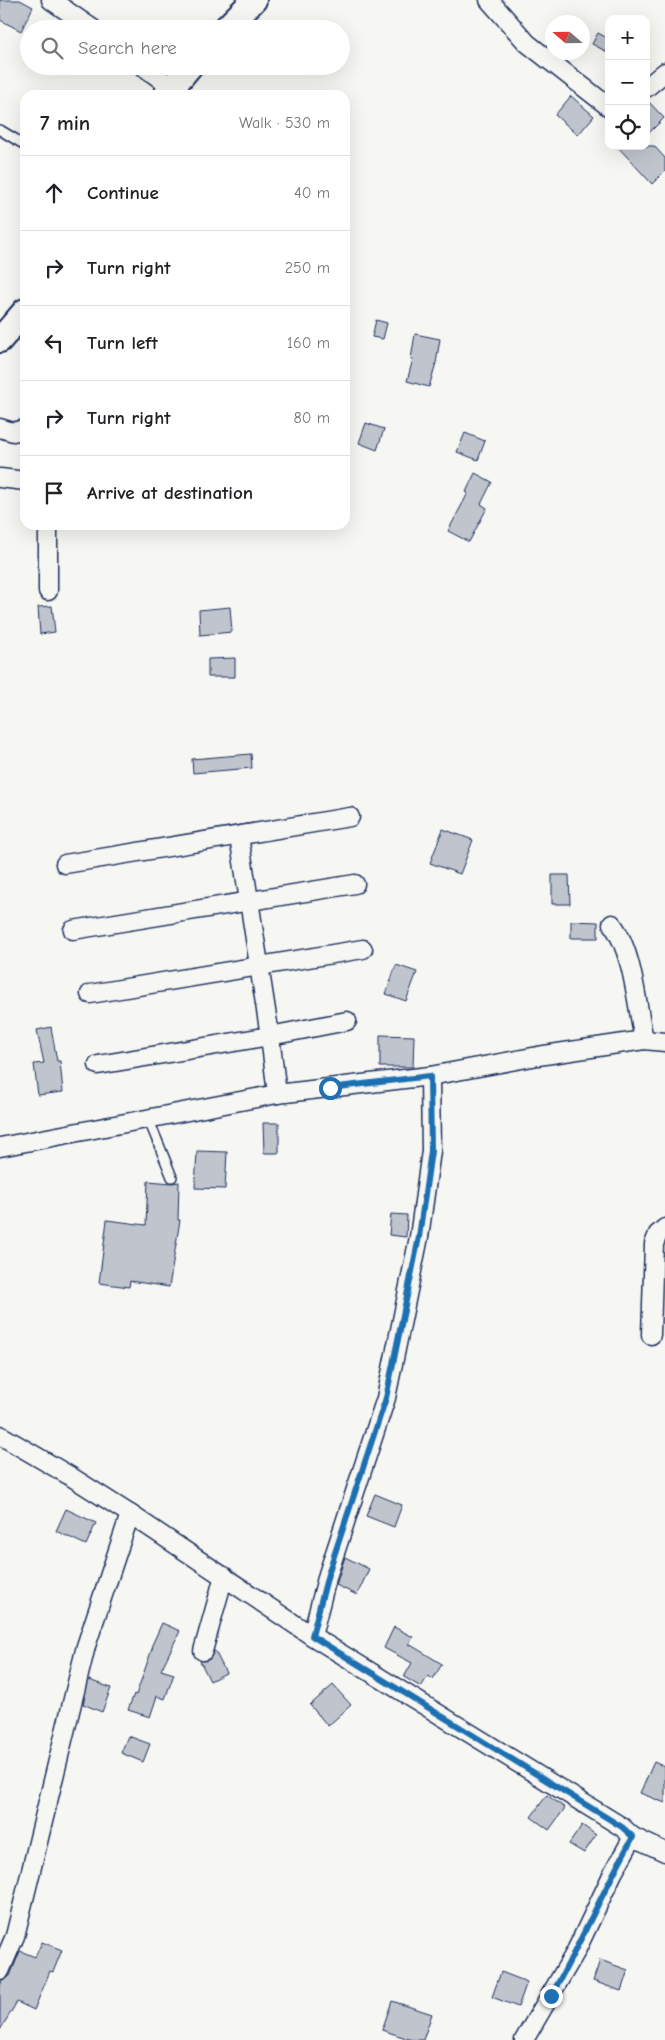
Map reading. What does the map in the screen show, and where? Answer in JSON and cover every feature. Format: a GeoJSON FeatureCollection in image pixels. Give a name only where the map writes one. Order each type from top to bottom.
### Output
{"type":"FeatureCollection","features":[{"type":"Feature","properties":{"kind":"street"},"geometry":{"type":"LineString","coordinates":[[51,0],[80,20]]}},
{"type":"Feature","properties":{"kind":"street"},"geometry":{"type":"LineString","coordinates":[[234,20],[254,0]]}},
{"type":"Feature","properties":{"kind":"street"},"geometry":{"type":"LineString","coordinates":[[489,0],[527,43],[606,105]]}},
{"type":"Feature","properties":{"kind":"street"},"geometry":{"type":"LineString","coordinates":[[650,85],[665,72]]}},
{"type":"Feature","properties":{"kind":"street"},"geometry":{"type":"LineString","coordinates":[[153,75],[168,90]]}},
{"type":"Feature","properties":{"kind":"street"},"geometry":{"type":"LineString","coordinates":[[170,90],[182,75]]}},
{"type":"Feature","properties":{"kind":"street"},"geometry":{"type":"LineString","coordinates":[[0,340],[20,317]]}},
{"type":"Feature","properties":{"kind":"street"},"geometry":{"type":"LineString","coordinates":[[0,428],[13,432],[20,430]]}},
{"type":"Feature","properties":{"kind":"street"},"geometry":{"type":"LineString","coordinates":[[0,478],[20,480]]}},
{"type":"Feature","properties":{"kind":"street"},"geometry":{"type":"LineString","coordinates":[[48,530],[48,591]]}},
{"type":"Feature","properties":{"kind":"street"},"geometry":{"type":"LineString","coordinates":[[65,864],[350,817]]}},
{"type":"Feature","properties":{"kind":"street"},"geometry":{"type":"LineString","coordinates":[[239,836],[270,1036],[277,1094]]}},
{"type":"Feature","properties":{"kind":"street"},"geometry":{"type":"LineString","coordinates":[[73,930],[355,884]]}},
{"type":"Feature","properties":{"kind":"street"},"geometry":{"type":"LineString","coordinates":[[612,924],[619,934],[627,954],[644,1040]]}},
{"type":"Feature","properties":{"kind":"street"},"geometry":{"type":"LineString","coordinates":[[90,994],[363,949]]}},
{"type":"Feature","properties":{"kind":"street"},"geometry":{"type":"LineString","coordinates":[[98,1065],[270,1036],[347,1020]]}},
{"type":"Feature","properties":{"kind":"street"},"geometry":{"type":"LineString","coordinates":[[0,1147],[277,1094],[430,1076],[538,1056],[644,1040],[665,1042]]}},
{"type":"Feature","properties":{"kind":"street"},"geometry":{"type":"LineString","coordinates":[[312,1636],[328,1574],[386,1398],[422,1218],[431,1151],[430,1076]]}},
{"type":"Feature","properties":{"kind":"street"},"geometry":{"type":"LineString","coordinates":[[651,1335],[654,1244],[656,1238],[665,1228]]}},
{"type":"Feature","properties":{"kind":"street"},"geometry":{"type":"LineString","coordinates":[[0,1435],[130,1514],[312,1636],[616,1823],[633,1837],[665,1852]]}},
{"type":"Feature","properties":{"kind":"street"},"geometry":{"type":"LineString","coordinates":[[0,1971],[16,1936],[86,1646],[130,1514]]}},
{"type":"Feature","properties":{"kind":"street"},"geometry":{"type":"LineString","coordinates":[[203,1651],[224,1576]]}},
{"type":"Feature","properties":{"kind":"street"},"geometry":{"type":"LineString","coordinates":[[524,2040],[575,1953],[613,1873],[633,1837]]}},
{"type":"Feature","properties":{"kind":"lane"},"geometry":{"type":"LineString","coordinates":[[0,130],[20,142]]}},
{"type":"Feature","properties":{"kind":"lane"},"geometry":{"type":"LineString","coordinates":[[148,1118],[172,1177]]}},
{"type":"Feature","properties":{"kind":"building"},"geometry":{"type":"Polygon","coordinates":[[[0,0],[20,0],[33,7],[26,20],[20,20],[20,30],[0,20],[0,0]]]}},
{"type":"Feature","properties":{"kind":"building"},"geometry":{"type":"Polygon","coordinates":[[[598,33],[605,37],[605,51],[592,44],[598,33]]]}},
{"type":"Feature","properties":{"kind":"building"},"geometry":{"type":"Polygon","coordinates":[[[571,96],[594,116],[578,135],[555,115],[571,96]]]}},
{"type":"Feature","properties":{"kind":"building"},"geometry":{"type":"Polygon","coordinates":[[[650,103],[664,118],[650,132],[650,103]]]}},
{"type":"Feature","properties":{"kind":"building"},"geometry":{"type":"Polygon","coordinates":[[[650,146],[654,146],[665,158],[665,171],[652,184],[621,150],[650,150],[650,146]]]}},
{"type":"Feature","properties":{"kind":"building"},"geometry":{"type":"Polygon","coordinates":[[[376,320],[387,323],[383,339],[372,337],[376,320]]]}},
{"type":"Feature","properties":{"kind":"building"},"geometry":{"type":"Polygon","coordinates":[[[415,334],[440,339],[429,387],[407,381],[413,359],[411,359],[415,334]]]}},
{"type":"Feature","properties":{"kind":"building"},"geometry":{"type":"Polygon","coordinates":[[[366,423],[384,429],[377,450],[359,443],[366,423]]]}},
{"type":"Feature","properties":{"kind":"building"},"geometry":{"type":"Polygon","coordinates":[[[465,433],[485,441],[478,460],[457,452],[465,433]]]}},
{"type":"Feature","properties":{"kind":"building"},"geometry":{"type":"Polygon","coordinates":[[[475,473],[492,482],[481,504],[487,508],[469,542],[448,531],[468,493],[466,492],[475,473]]]}},
{"type":"Feature","properties":{"kind":"building"},"geometry":{"type":"Polygon","coordinates":[[[52,606],[55,632],[40,634],[38,607],[52,606]]]}},
{"type":"Feature","properties":{"kind":"building"},"geometry":{"type":"Polygon","coordinates":[[[230,607],[232,632],[200,635],[199,610],[230,607]]]}},
{"type":"Feature","properties":{"kind":"building"},"geometry":{"type":"Polygon","coordinates":[[[235,658],[235,677],[208,677],[208,659],[235,658]]]}},
{"type":"Feature","properties":{"kind":"building"},"geometry":{"type":"Polygon","coordinates":[[[251,754],[252,768],[193,773],[192,759],[251,754]]]}},
{"type":"Feature","properties":{"kind":"building"},"geometry":{"type":"Polygon","coordinates":[[[443,829],[473,840],[460,874],[430,863],[443,829]]]}},
{"type":"Feature","properties":{"kind":"building"},"geometry":{"type":"Polygon","coordinates":[[[552,875],[569,875],[570,904],[552,904],[552,875]]]}},
{"type":"Feature","properties":{"kind":"building"},"geometry":{"type":"Polygon","coordinates":[[[571,921],[598,922],[598,938],[571,938],[571,921]]]}},
{"type":"Feature","properties":{"kind":"building"},"geometry":{"type":"Polygon","coordinates":[[[396,965],[417,972],[406,1001],[386,994],[396,965]]]}},
{"type":"Feature","properties":{"kind":"building"},"geometry":{"type":"Polygon","coordinates":[[[51,1027],[57,1061],[60,1061],[63,1092],[38,1095],[34,1064],[44,1063],[37,1030],[51,1027]]]}},
{"type":"Feature","properties":{"kind":"building"},"geometry":{"type":"Polygon","coordinates":[[[380,1035],[414,1036],[413,1067],[380,1067],[380,1035]]]}},
{"type":"Feature","properties":{"kind":"building"},"geometry":{"type":"Polygon","coordinates":[[[263,1123],[279,1123],[279,1153],[264,1153],[263,1123]]]}},
{"type":"Feature","properties":{"kind":"building"},"geometry":{"type":"Polygon","coordinates":[[[197,1151],[227,1152],[225,1189],[195,1188],[197,1151]]]}},
{"type":"Feature","properties":{"kind":"building"},"geometry":{"type":"Polygon","coordinates":[[[148,1181],[179,1182],[178,1220],[180,1220],[169,1287],[130,1281],[129,1287],[99,1283],[107,1220],[146,1225],[148,1181]]]}},
{"type":"Feature","properties":{"kind":"building"},"geometry":{"type":"Polygon","coordinates":[[[391,1214],[407,1215],[406,1237],[389,1235],[391,1214]]]}},
{"type":"Feature","properties":{"kind":"building"},"geometry":{"type":"Polygon","coordinates":[[[375,1494],[402,1505],[394,1527],[366,1516],[375,1494]]]}},
{"type":"Feature","properties":{"kind":"building"},"geometry":{"type":"Polygon","coordinates":[[[66,1509],[96,1523],[86,1545],[56,1531],[66,1509]]]}},
{"type":"Feature","properties":{"kind":"building"},"geometry":{"type":"Polygon","coordinates":[[[345,1557],[369,1569],[357,1595],[336,1585],[345,1557]]]}},
{"type":"Feature","properties":{"kind":"building"},"geometry":{"type":"Polygon","coordinates":[[[162,1623],[180,1631],[161,1670],[174,1674],[165,1699],[157,1696],[150,1717],[128,1710],[134,1694],[136,1695],[152,1645],[162,1623]]]}},
{"type":"Feature","properties":{"kind":"building"},"geometry":{"type":"Polygon","coordinates":[[[394,1627],[413,1637],[409,1644],[442,1664],[433,1679],[428,1676],[421,1687],[404,1677],[412,1663],[384,1648],[394,1627]]]}},
{"type":"Feature","properties":{"kind":"building"},"geometry":{"type":"Polygon","coordinates":[[[214,1651],[226,1673],[210,1681],[200,1661],[210,1659],[214,1651]]]}},
{"type":"Feature","properties":{"kind":"building"},"geometry":{"type":"Polygon","coordinates":[[[89,1680],[111,1688],[102,1712],[83,1704],[89,1680]]]}},
{"type":"Feature","properties":{"kind":"building"},"geometry":{"type":"Polygon","coordinates":[[[333,1685],[351,1705],[328,1726],[310,1705],[333,1685]]]}},
{"type":"Feature","properties":{"kind":"building"},"geometry":{"type":"Polygon","coordinates":[[[128,1736],[150,1744],[143,1762],[121,1753],[128,1736]]]}},
{"type":"Feature","properties":{"kind":"building"},"geometry":{"type":"Polygon","coordinates":[[[654,1762],[665,1767],[665,1803],[640,1793],[654,1762]]]}},
{"type":"Feature","properties":{"kind":"building"},"geometry":{"type":"Polygon","coordinates":[[[547,1795],[565,1808],[549,1830],[531,1817],[547,1795]]]}},
{"type":"Feature","properties":{"kind":"building"},"geometry":{"type":"Polygon","coordinates":[[[582,1825],[596,1835],[584,1853],[569,1844],[582,1825]]]}},
{"type":"Feature","properties":{"kind":"building"},"geometry":{"type":"Polygon","coordinates":[[[42,1942],[62,1950],[53,1972],[50,1971],[34,2010],[17,2002],[0,2030],[0,1986],[2,1981],[10,1976],[20,1951],[35,1957],[42,1942]]]}},
{"type":"Feature","properties":{"kind":"building"},"geometry":{"type":"Polygon","coordinates":[[[600,1960],[628,1970],[621,1991],[593,1981],[600,1960]]]}},
{"type":"Feature","properties":{"kind":"building"},"geometry":{"type":"Polygon","coordinates":[[[501,1972],[527,1982],[518,2007],[492,1997],[501,1972]]]}},
{"type":"Feature","properties":{"kind":"building"},"geometry":{"type":"Polygon","coordinates":[[[392,2001],[432,2014],[423,2040],[412,2040],[382,2030],[392,2001]]]}},
{"type":"Feature","properties":{"kind":"route"},"geometry":{"type":"LineString","coordinates":[[330,1088],[430,1076],[431,1151],[419,1237],[386,1398],[328,1574],[312,1636],[622,1827],[633,1837],[613,1873],[575,1953],[551,1996]]}}]}
